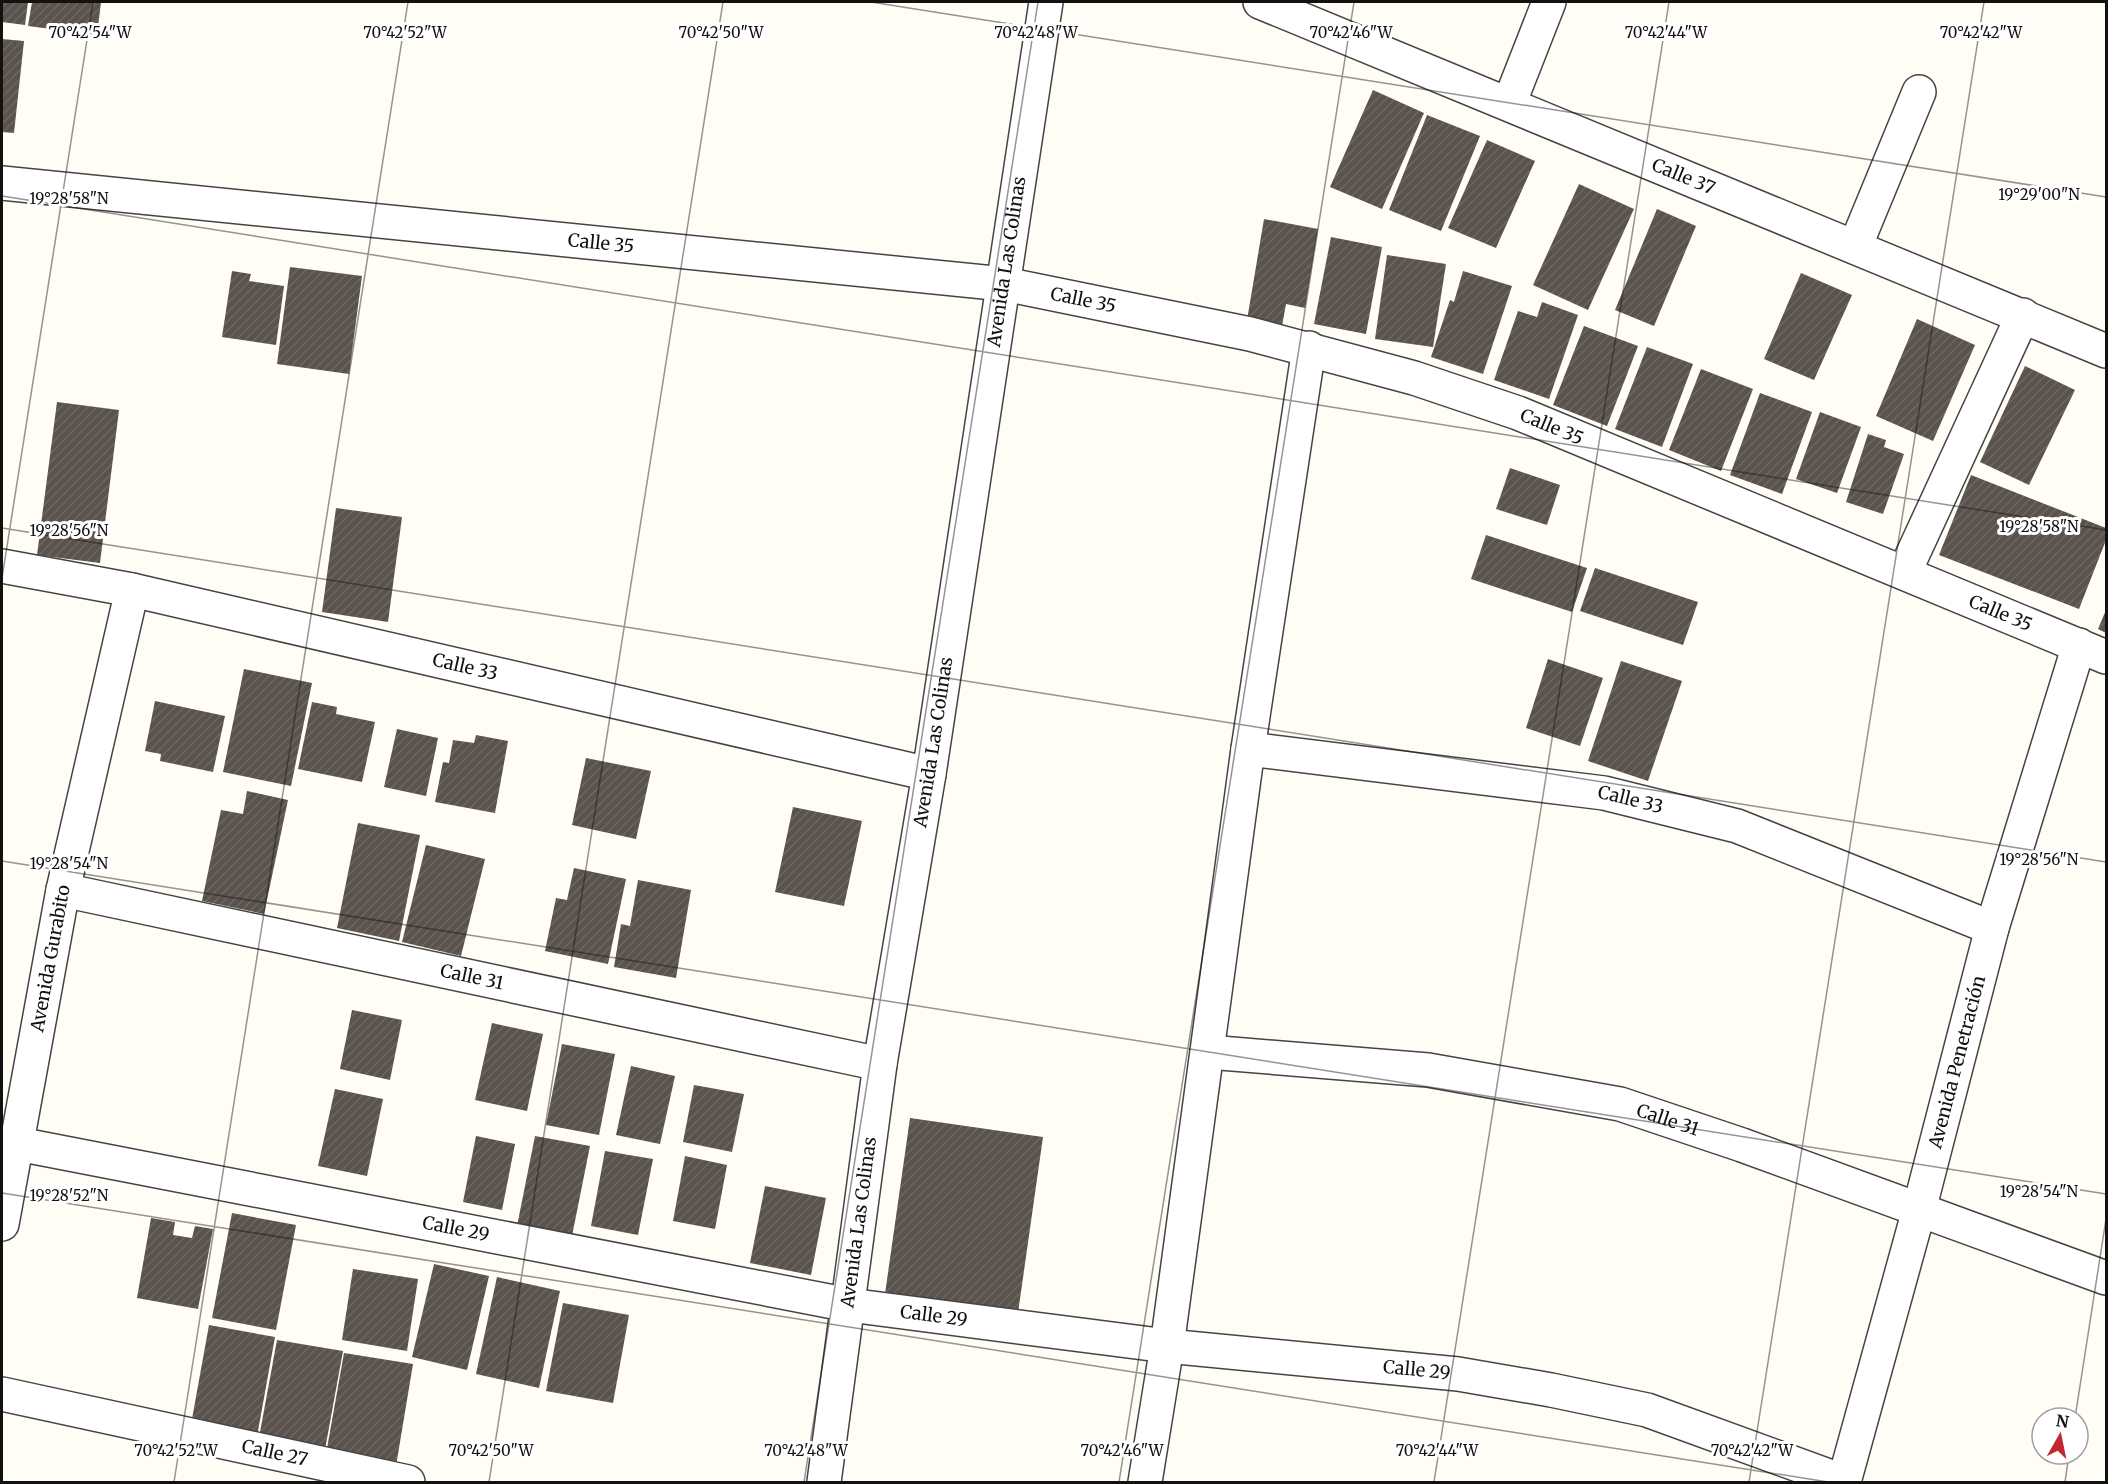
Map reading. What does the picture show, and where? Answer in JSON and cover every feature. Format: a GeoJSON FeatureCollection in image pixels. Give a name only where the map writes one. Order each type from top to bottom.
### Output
{"type":"FeatureCollection","features":[{"type":"Feature","properties":{"kind":"street","name":"Avenida Las Colinas"},"geometry":{"type":"LineString","coordinates":[[824,1482],[880,1064],[929,774],[1046,2]]}},
{"type":"Feature","properties":{"kind":"street","name":"Calle 37"},"geometry":{"type":"LineString","coordinates":[[1260,2],[2106,351]]}},
{"type":"Feature","properties":{"kind":"street"},"geometry":{"type":"LineString","coordinates":[[1509,104],[1549,2]]}},
{"type":"Feature","properties":{"kind":"street"},"geometry":{"type":"LineString","coordinates":[[1855,247],[1919,92]]}},
{"type":"Feature","properties":{"kind":"street","name":"Calle 35"},"geometry":{"type":"LineString","coordinates":[[2,183],[1004,284],[1309,348],[1414,378],[1518,413],[1905,571],[2093,651]]}},
{"type":"Feature","properties":{"kind":"street"},"geometry":{"type":"LineString","coordinates":[[1905,571],[2023,315]]}},
{"type":"Feature","properties":{"kind":"street"},"geometry":{"type":"LineString","coordinates":[[1145,1482],[1167,1346],[1248,749],[1309,348]]}},
{"type":"Feature","properties":{"kind":"street","name":"Calle 33"},"geometry":{"type":"LineString","coordinates":[[2,566],[132,590],[929,774]]}},
{"type":"Feature","properties":{"kind":"street","name":"Avenida Gurabito"},"geometry":{"type":"LineString","coordinates":[[2,1224],[63,890],[132,590]]}},
{"type":"Feature","properties":{"kind":"street","name":"Avenida Penetración"},"geometry":{"type":"LineString","coordinates":[[1844,1482],[1919,1210],[1992,928],[2093,651]]}},
{"type":"Feature","properties":{"kind":"street","name":"Calle 33"},"geometry":{"type":"LineString","coordinates":[[1248,749],[1604,793],[1737,826],[1992,928]]}},
{"type":"Feature","properties":{"kind":"street","name":"Calle 31"},"geometry":{"type":"LineString","coordinates":[[63,890],[880,1064]]}},
{"type":"Feature","properties":{"kind":"street","name":"Calle 31"},"geometry":{"type":"LineString","coordinates":[[1208,1052],[1428,1070],[1620,1104],[2106,1278]]}},
{"type":"Feature","properties":{"kind":"street","name":"Calle 29"},"geometry":{"type":"LineString","coordinates":[[18,1144],[849,1305],[1167,1346],[1458,1374],[1551,1390],[1647,1410],[1844,1482]]}},
{"type":"Feature","properties":{"kind":"street","name":"Calle 27"},"geometry":{"type":"LineString","coordinates":[[2,1394],[408,1482]]}},
{"type":"Feature","properties":{"kind":"building"},"geometry":{"type":"Polygon","coordinates":[[[2,2],[28,2],[25,25],[2,22],[2,2]]]}},
{"type":"Feature","properties":{"kind":"building"},"geometry":{"type":"Polygon","coordinates":[[[32,2],[101,2],[97,35],[28,26],[32,2]]]}},
{"type":"Feature","properties":{"kind":"building"},"geometry":{"type":"Polygon","coordinates":[[[2,39],[24,41],[14,133],[2,132],[2,39]]]}},
{"type":"Feature","properties":{"kind":"building"},"geometry":{"type":"Polygon","coordinates":[[[1373,90],[1424,113],[1382,209],[1330,187],[1373,90]]]}},
{"type":"Feature","properties":{"kind":"building"},"geometry":{"type":"Polygon","coordinates":[[[1427,115],[1480,136],[1441,231],[1389,210],[1427,115]]]}},
{"type":"Feature","properties":{"kind":"building"},"geometry":{"type":"Polygon","coordinates":[[[1487,140],[1535,161],[1496,248],[1448,228],[1487,140]]]}},
{"type":"Feature","properties":{"kind":"building"},"geometry":{"type":"Polygon","coordinates":[[[1579,184],[1634,209],[1588,310],[1533,285],[1579,184]]]}},
{"type":"Feature","properties":{"kind":"building"},"geometry":{"type":"Polygon","coordinates":[[[1657,209],[1696,226],[1654,326],[1615,310],[1657,209]]]}},
{"type":"Feature","properties":{"kind":"building"},"geometry":{"type":"Polygon","coordinates":[[[1264,219],[1318,229],[1305,308],[1286,304],[1282,326],[1247,320],[1264,219]]]}},
{"type":"Feature","properties":{"kind":"building"},"geometry":{"type":"Polygon","coordinates":[[[1331,237],[1382,247],[1366,334],[1314,324],[1331,237]]]}},
{"type":"Feature","properties":{"kind":"building"},"geometry":{"type":"Polygon","coordinates":[[[1387,255],[1446,264],[1433,347],[1375,339],[1387,255]]]}},
{"type":"Feature","properties":{"kind":"building"},"geometry":{"type":"Polygon","coordinates":[[[290,267],[362,276],[349,374],[277,364],[290,267]]]}},
{"type":"Feature","properties":{"kind":"building"},"geometry":{"type":"Polygon","coordinates":[[[232,271],[251,274],[249,281],[284,286],[276,345],[222,337],[232,271]]]}},
{"type":"Feature","properties":{"kind":"building"},"geometry":{"type":"Polygon","coordinates":[[[1463,271],[1512,286],[1483,374],[1431,357],[1450,300],[1454,302],[1463,271]]]}},
{"type":"Feature","properties":{"kind":"building"},"geometry":{"type":"Polygon","coordinates":[[[1801,273],[1852,295],[1814,380],[1764,359],[1801,273]]]}},
{"type":"Feature","properties":{"kind":"building"},"geometry":{"type":"Polygon","coordinates":[[[1542,302],[1578,315],[1549,399],[1494,380],[1518,311],[1537,317],[1542,302]]]}},
{"type":"Feature","properties":{"kind":"building"},"geometry":{"type":"Polygon","coordinates":[[[1917,319],[1975,345],[1933,441],[1876,416],[1917,319]]]}},
{"type":"Feature","properties":{"kind":"building"},"geometry":{"type":"Polygon","coordinates":[[[1584,326],[1638,346],[1607,426],[1553,405],[1584,326]]]}},
{"type":"Feature","properties":{"kind":"building"},"geometry":{"type":"Polygon","coordinates":[[[1647,347],[1693,364],[1662,447],[1615,429],[1647,347]]]}},
{"type":"Feature","properties":{"kind":"building"},"geometry":{"type":"Polygon","coordinates":[[[2025,366],[2075,390],[2029,485],[1980,462],[2025,366]]]}},
{"type":"Feature","properties":{"kind":"building"},"geometry":{"type":"Polygon","coordinates":[[[1701,369],[1753,389],[1721,471],[1669,450],[1701,369]]]}},
{"type":"Feature","properties":{"kind":"building"},"geometry":{"type":"Polygon","coordinates":[[[1760,393],[1812,412],[1782,494],[1730,475],[1760,393]]]}},
{"type":"Feature","properties":{"kind":"building"},"geometry":{"type":"Polygon","coordinates":[[[57,402],[119,410],[100,563],[37,555],[57,402]]]}},
{"type":"Feature","properties":{"kind":"building"},"geometry":{"type":"Polygon","coordinates":[[[1820,412],[1861,427],[1837,493],[1796,479],[1820,412]]]}},
{"type":"Feature","properties":{"kind":"building"},"geometry":{"type":"Polygon","coordinates":[[[1868,434],[1886,440],[1884,447],[1904,454],[1883,514],[1846,502],[1868,434]]]}},
{"type":"Feature","properties":{"kind":"building"},"geometry":{"type":"Polygon","coordinates":[[[1510,468],[1560,485],[1547,525],[1496,509],[1510,468]]]}},
{"type":"Feature","properties":{"kind":"building"},"geometry":{"type":"Polygon","coordinates":[[[1971,475],[2106,528],[2106,540],[2079,609],[1939,555],[1971,475]]]}},
{"type":"Feature","properties":{"kind":"building"},"geometry":{"type":"Polygon","coordinates":[[[336,508],[402,517],[388,622],[322,612],[336,508]]]}},
{"type":"Feature","properties":{"kind":"building"},"geometry":{"type":"Polygon","coordinates":[[[1486,535],[1587,568],[1572,612],[1471,579],[1486,535]]]}},
{"type":"Feature","properties":{"kind":"building"},"geometry":{"type":"Polygon","coordinates":[[[1595,568],[1698,602],[1683,645],[1580,611],[1595,568]]]}},
{"type":"Feature","properties":{"kind":"building"},"geometry":{"type":"Polygon","coordinates":[[[2106,610],[2106,633],[2098,629],[2106,610]]]}},
{"type":"Feature","properties":{"kind":"building"},"geometry":{"type":"Polygon","coordinates":[[[1548,659],[1603,678],[1580,746],[1526,728],[1548,659]]]}},
{"type":"Feature","properties":{"kind":"building"},"geometry":{"type":"Polygon","coordinates":[[[1621,661],[1682,681],[1648,781],[1588,761],[1621,661]]]}},
{"type":"Feature","properties":{"kind":"building"},"geometry":{"type":"Polygon","coordinates":[[[244,669],[312,683],[291,786],[223,772],[244,669]]]}},
{"type":"Feature","properties":{"kind":"building"},"geometry":{"type":"Polygon","coordinates":[[[155,701],[225,716],[213,772],[160,761],[161,754],[145,751],[155,701]]]}},
{"type":"Feature","properties":{"kind":"building"},"geometry":{"type":"Polygon","coordinates":[[[312,702],[337,707],[336,714],[375,722],[362,782],[298,769],[312,702]]]}},
{"type":"Feature","properties":{"kind":"building"},"geometry":{"type":"Polygon","coordinates":[[[397,729],[438,738],[426,796],[384,787],[397,729]]]}},
{"type":"Feature","properties":{"kind":"building"},"geometry":{"type":"Polygon","coordinates":[[[476,735],[508,741],[495,813],[435,802],[443,762],[449,763],[453,740],[474,743],[476,735]]]}},
{"type":"Feature","properties":{"kind":"building"},"geometry":{"type":"Polygon","coordinates":[[[586,758],[651,771],[636,839],[572,825],[586,758]]]}},
{"type":"Feature","properties":{"kind":"building"},"geometry":{"type":"Polygon","coordinates":[[[247,791],[288,800],[264,914],[202,901],[221,810],[243,814],[247,791]]]}},
{"type":"Feature","properties":{"kind":"building"},"geometry":{"type":"Polygon","coordinates":[[[793,807],[862,821],[844,906],[775,892],[793,807]]]}},
{"type":"Feature","properties":{"kind":"building"},"geometry":{"type":"Polygon","coordinates":[[[358,823],[420,835],[399,941],[337,928],[358,823]]]}},
{"type":"Feature","properties":{"kind":"building"},"geometry":{"type":"Polygon","coordinates":[[[426,845],[485,859],[461,956],[402,942],[426,845]]]}},
{"type":"Feature","properties":{"kind":"building"},"geometry":{"type":"Polygon","coordinates":[[[574,868],[626,879],[608,964],[545,951],[556,898],[567,900],[574,868]]]}},
{"type":"Feature","properties":{"kind":"building"},"geometry":{"type":"Polygon","coordinates":[[[638,880],[691,890],[676,978],[614,967],[621,924],[630,926],[638,880]]]}},
{"type":"Feature","properties":{"kind":"building"},"geometry":{"type":"Polygon","coordinates":[[[352,1010],[402,1020],[390,1080],[340,1069],[352,1010]]]}},
{"type":"Feature","properties":{"kind":"building"},"geometry":{"type":"Polygon","coordinates":[[[492,1023],[543,1034],[527,1111],[475,1100],[492,1023]]]}},
{"type":"Feature","properties":{"kind":"building"},"geometry":{"type":"Polygon","coordinates":[[[562,1044],[615,1054],[599,1135],[546,1125],[562,1044]]]}},
{"type":"Feature","properties":{"kind":"building"},"geometry":{"type":"Polygon","coordinates":[[[631,1066],[675,1076],[660,1144],[616,1135],[631,1066]]]}},
{"type":"Feature","properties":{"kind":"building"},"geometry":{"type":"Polygon","coordinates":[[[694,1085],[744,1094],[732,1152],[683,1142],[694,1085]]]}},
{"type":"Feature","properties":{"kind":"building"},"geometry":{"type":"Polygon","coordinates":[[[335,1089],[383,1099],[367,1176],[318,1166],[335,1089]]]}},
{"type":"Feature","properties":{"kind":"building"},"geometry":{"type":"Polygon","coordinates":[[[910,1118],[1043,1137],[1017,1320],[884,1301],[910,1118]]]}},
{"type":"Feature","properties":{"kind":"building"},"geometry":{"type":"Polygon","coordinates":[[[476,1136],[515,1144],[502,1210],[463,1202],[476,1136]]]}},
{"type":"Feature","properties":{"kind":"building"},"geometry":{"type":"Polygon","coordinates":[[[535,1136],[590,1146],[572,1236],[517,1226],[535,1136]]]}},
{"type":"Feature","properties":{"kind":"building"},"geometry":{"type":"Polygon","coordinates":[[[605,1151],[653,1159],[638,1235],[591,1226],[605,1151]]]}},
{"type":"Feature","properties":{"kind":"building"},"geometry":{"type":"Polygon","coordinates":[[[685,1156],[727,1165],[715,1229],[673,1221],[685,1156]]]}},
{"type":"Feature","properties":{"kind":"building"},"geometry":{"type":"Polygon","coordinates":[[[765,1186],[826,1198],[811,1275],[750,1263],[765,1186]]]}},
{"type":"Feature","properties":{"kind":"building"},"geometry":{"type":"Polygon","coordinates":[[[232,1213],[296,1225],[276,1330],[212,1318],[232,1213]]]}},
{"type":"Feature","properties":{"kind":"building"},"geometry":{"type":"Polygon","coordinates":[[[151,1218],[175,1222],[173,1235],[192,1238],[195,1226],[213,1229],[198,1309],[137,1298],[151,1218]]]}},
{"type":"Feature","properties":{"kind":"building"},"geometry":{"type":"Polygon","coordinates":[[[434,1264],[489,1276],[467,1370],[412,1357],[434,1264]]]}},
{"type":"Feature","properties":{"kind":"building"},"geometry":{"type":"Polygon","coordinates":[[[353,1269],[418,1279],[407,1351],[342,1340],[353,1269]]]}},
{"type":"Feature","properties":{"kind":"building"},"geometry":{"type":"Polygon","coordinates":[[[497,1277],[560,1291],[539,1388],[476,1374],[497,1277]]]}},
{"type":"Feature","properties":{"kind":"building"},"geometry":{"type":"Polygon","coordinates":[[[563,1303],[629,1315],[613,1403],[546,1391],[563,1303]]]}},
{"type":"Feature","properties":{"kind":"building"},"geometry":{"type":"Polygon","coordinates":[[[209,1325],[275,1337],[256,1442],[190,1430],[209,1325]]]}},
{"type":"Feature","properties":{"kind":"building"},"geometry":{"type":"Polygon","coordinates":[[[277,1340],[343,1351],[324,1455],[258,1443],[277,1340]]]}},
{"type":"Feature","properties":{"kind":"building"},"geometry":{"type":"Polygon","coordinates":[[[344,1353],[413,1364],[396,1466],[326,1454],[344,1353]]]}}]}
